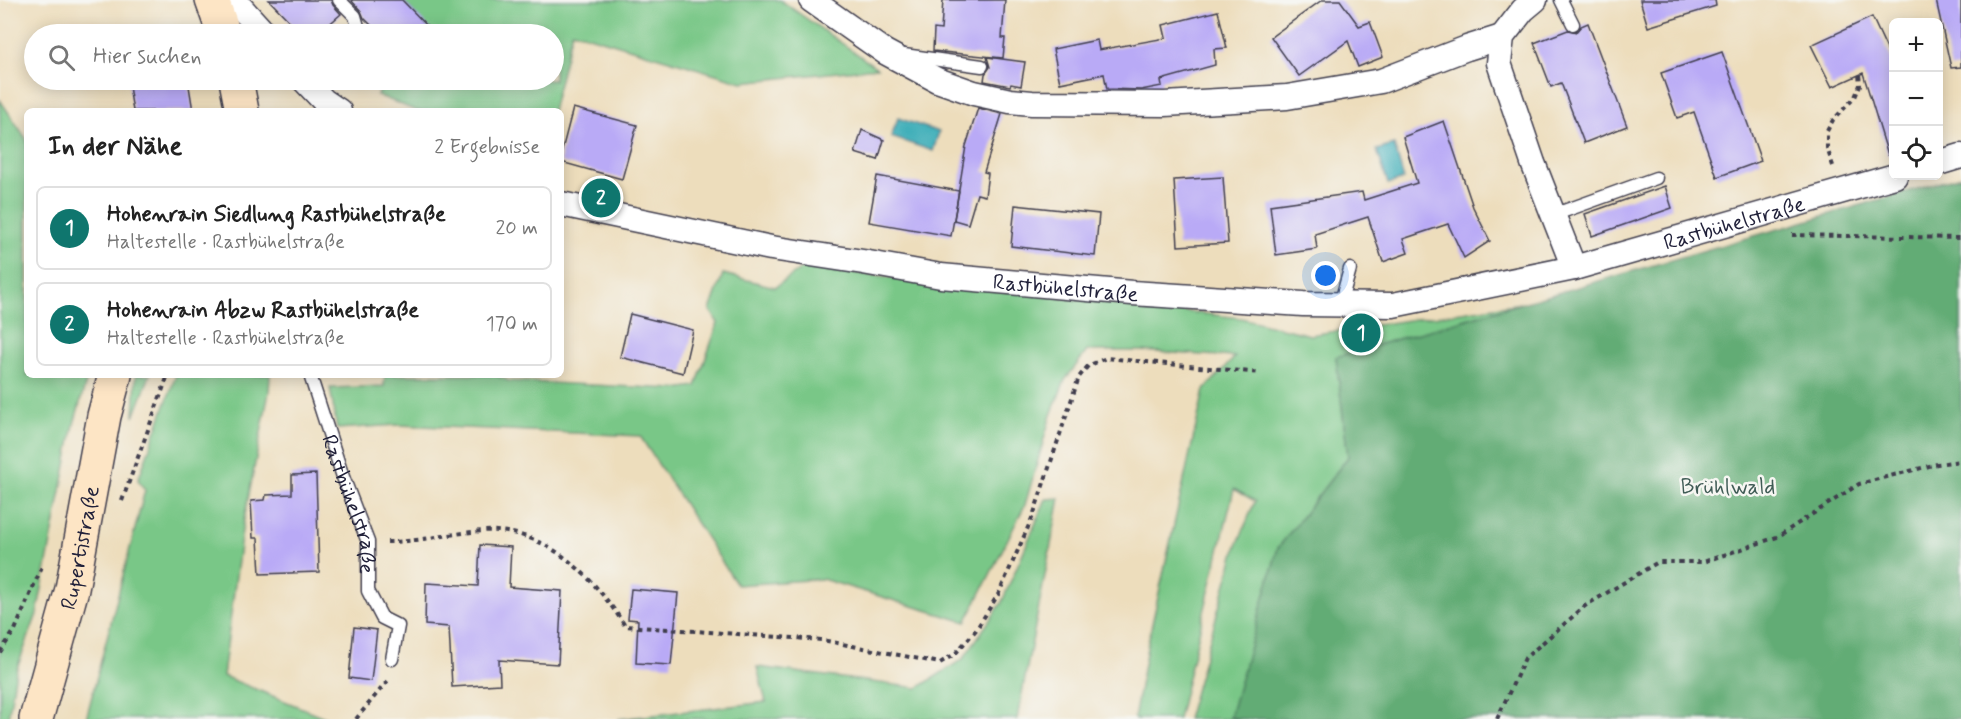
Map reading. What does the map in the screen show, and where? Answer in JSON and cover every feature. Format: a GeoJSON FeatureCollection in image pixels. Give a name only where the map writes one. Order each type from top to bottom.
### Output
{"type":"FeatureCollection","features":[{"type":"Feature","properties":{"kind":"main road"},"geometry":{"type":"LineString","coordinates":[[213,0],[221,24]]}},
{"type":"Feature","properties":{"kind":"main road"},"geometry":{"type":"LineString","coordinates":[[238,90],[241,108]]}},
{"type":"Feature","properties":{"kind":"main road","name":"Rupertistraße"},"geometry":{"type":"LineString","coordinates":[[36,719],[72,589],[104,416],[114,378]]}},
{"type":"Feature","properties":{"kind":"street"},"geometry":{"type":"LineString","coordinates":[[234,0],[256,24]]}},
{"type":"Feature","properties":{"kind":"street"},"geometry":{"type":"LineString","coordinates":[[811,0],[885,52],[937,80],[974,93],[1032,103],[1165,104],[1287,97],[1381,81],[1467,48],[1502,38]]}},
{"type":"Feature","properties":{"kind":"street"},"geometry":{"type":"LineString","coordinates":[[1535,0],[1502,38],[1499,63],[1517,119],[1574,268]]}},
{"type":"Feature","properties":{"kind":"street"},"geometry":{"type":"LineString","coordinates":[[316,90],[324,101],[334,108]]}},
{"type":"Feature","properties":{"kind":"street"},"geometry":{"type":"LineString","coordinates":[[1943,161],[1961,156]]}},
{"type":"Feature","properties":{"kind":"street","name":"Rastbühelstraße"},"geometry":{"type":"LineString","coordinates":[[564,205],[771,248],[941,276],[1132,293],[1340,305],[1393,305],[1574,268],[1889,178]]}},
{"type":"Feature","properties":{"kind":"lane"},"geometry":{"type":"LineString","coordinates":[[339,0],[355,16],[357,24]]}},
{"type":"Feature","properties":{"kind":"lane"},"geometry":{"type":"LineString","coordinates":[[1561,0],[1573,24]]}},
{"type":"Feature","properties":{"kind":"lane"},"geometry":{"type":"LineString","coordinates":[[885,52],[982,66]]}},
{"type":"Feature","properties":{"kind":"lane"},"geometry":{"type":"LineString","coordinates":[[1553,215],[1656,178]]}},
{"type":"Feature","properties":{"kind":"lane"},"geometry":{"type":"LineString","coordinates":[[1340,305],[1350,269]]}},
{"type":"Feature","properties":{"kind":"lane","name":"Rastbühelstraße"},"geometry":{"type":"LineString","coordinates":[[310,378],[343,477],[368,542],[368,591],[382,618],[398,626],[392,659]]}},
{"type":"Feature","properties":{"kind":"path"},"geometry":{"type":"LineString","coordinates":[[1839,192],[1827,148],[1827,131],[1833,120],[1855,97],[1860,85],[1860,74]]}},
{"type":"Feature","properties":{"kind":"path"},"geometry":{"type":"LineString","coordinates":[[1788,235],[1961,238]]}},
{"type":"Feature","properties":{"kind":"path"},"geometry":{"type":"LineString","coordinates":[[368,542],[406,542],[485,531],[516,534],[546,544],[565,557],[609,600],[625,626],[822,639],[940,663],[956,654],[976,630],[999,593],[1034,516],[1079,377],[1088,366],[1106,358],[1261,373]]}},
{"type":"Feature","properties":{"kind":"path"},"geometry":{"type":"LineString","coordinates":[[118,512],[167,378]]}},
{"type":"Feature","properties":{"kind":"path"},"geometry":{"type":"LineString","coordinates":[[1497,719],[1526,658],[1585,606],[1658,562],[1703,562],[1777,537],[1859,484],[1937,464],[1961,461]]}},
{"type":"Feature","properties":{"kind":"path"},"geometry":{"type":"LineString","coordinates":[[356,719],[395,672],[392,659]]}},
{"type":"Feature","properties":{"kind":"green space"},"geometry":{"type":"Polygon","coordinates":[[[402,0],[780,0],[877,68],[742,82],[572,31],[564,63],[564,24],[424,24],[402,0]]]}},
{"type":"Feature","properties":{"kind":"green space"},"geometry":{"type":"Polygon","coordinates":[[[381,90],[557,90],[553,108],[410,108],[377,95],[381,90]]]}},
{"type":"Feature","properties":{"kind":"green space"},"geometry":{"type":"Polygon","coordinates":[[[0,100],[24,136],[24,378],[87,378],[74,424],[37,614],[16,671],[8,719],[0,719],[0,100]]]}},
{"type":"Feature","properties":{"kind":"green space","name":"Brühlwald"},"geometry":{"type":"Polygon","coordinates":[[[1961,176],[1961,719],[1241,719],[1230,717],[1278,548],[1348,457],[1336,357],[1961,176]]]}},
{"type":"Feature","properties":{"kind":"green space"},"geometry":{"type":"Polygon","coordinates":[[[804,267],[1241,318],[1310,335],[1521,303],[1336,357],[1348,457],[1278,548],[1231,717],[1241,719],[1187,719],[1236,548],[1255,501],[1234,489],[1178,719],[1134,719],[1148,642],[1204,390],[1235,357],[1140,351],[1087,351],[1065,380],[1051,415],[1025,505],[966,622],[822,579],[737,585],[640,436],[398,425],[337,429],[330,388],[384,386],[385,378],[502,378],[509,381],[675,389],[696,386],[718,323],[710,310],[723,274],[775,287],[804,267]]]}},
{"type":"Feature","properties":{"kind":"green space"},"geometry":{"type":"Polygon","coordinates":[[[136,378],[149,378],[134,417],[136,378]]]}},
{"type":"Feature","properties":{"kind":"green space"},"geometry":{"type":"Polygon","coordinates":[[[175,378],[270,378],[242,530],[223,676],[329,719],[86,719],[145,490],[138,480],[175,378]]]}},
{"type":"Feature","properties":{"kind":"green space"},"geometry":{"type":"Polygon","coordinates":[[[1060,498],[1017,719],[618,719],[766,702],[757,667],[918,688],[963,659],[1001,604],[1046,499],[1060,498]]]}},
{"type":"Feature","properties":{"kind":"water"},"geometry":{"type":"Polygon","coordinates":[[[898,118],[939,132],[933,151],[891,137],[898,118]]]}},
{"type":"Feature","properties":{"kind":"water"},"geometry":{"type":"Polygon","coordinates":[[[1394,145],[1404,179],[1388,184],[1377,150],[1394,145]]]}},
{"type":"Feature","properties":{"kind":"building"},"geometry":{"type":"Polygon","coordinates":[[[269,0],[331,0],[341,14],[330,24],[292,24],[269,0]]]}},
{"type":"Feature","properties":{"kind":"building"},"geometry":{"type":"Polygon","coordinates":[[[351,0],[402,0],[425,24],[370,24],[351,0]]]}},
{"type":"Feature","properties":{"kind":"building"},"geometry":{"type":"Polygon","coordinates":[[[943,0],[1005,0],[1003,58],[933,51],[934,29],[941,30],[943,0]]]}},
{"type":"Feature","properties":{"kind":"building"},"geometry":{"type":"Polygon","coordinates":[[[1322,0],[1340,0],[1359,26],[1370,22],[1383,57],[1358,67],[1348,41],[1299,76],[1271,37],[1322,0]]]}},
{"type":"Feature","properties":{"kind":"building"},"geometry":{"type":"Polygon","coordinates":[[[1640,0],[1715,0],[1716,6],[1648,27],[1640,0]]]}},
{"type":"Feature","properties":{"kind":"building"},"geometry":{"type":"Polygon","coordinates":[[[1936,0],[1961,0],[1961,67],[1951,68],[1943,32],[1943,18],[1940,18],[1936,0]]]}},
{"type":"Feature","properties":{"kind":"building"},"geometry":{"type":"Polygon","coordinates":[[[1218,11],[1227,48],[1214,49],[1215,65],[1161,80],[1162,86],[1141,90],[1107,89],[1104,74],[1060,83],[1053,49],[1097,40],[1099,50],[1166,38],[1163,25],[1218,11]]]}},
{"type":"Feature","properties":{"kind":"building"},"geometry":{"type":"Polygon","coordinates":[[[1872,17],[1889,53],[1889,155],[1863,73],[1832,87],[1811,45],[1872,17]]]}},
{"type":"Feature","properties":{"kind":"building"},"geometry":{"type":"Polygon","coordinates":[[[1588,23],[1627,126],[1584,143],[1561,83],[1551,87],[1534,43],[1568,30],[1576,32],[1588,23]]]}},
{"type":"Feature","properties":{"kind":"building"},"geometry":{"type":"Polygon","coordinates":[[[1722,52],[1761,161],[1717,177],[1694,112],[1677,118],[1661,73],[1722,52]]]}},
{"type":"Feature","properties":{"kind":"building"},"geometry":{"type":"Polygon","coordinates":[[[987,57],[1025,62],[1021,86],[984,81],[985,74],[990,67],[987,57]]]}},
{"type":"Feature","properties":{"kind":"building"},"geometry":{"type":"Polygon","coordinates":[[[130,90],[190,90],[193,108],[133,108],[130,90]]]}},
{"type":"Feature","properties":{"kind":"building"},"geometry":{"type":"Polygon","coordinates":[[[573,108],[637,125],[622,179],[564,163],[564,142],[573,108]]]}},
{"type":"Feature","properties":{"kind":"building"},"geometry":{"type":"Polygon","coordinates":[[[978,108],[1002,114],[984,172],[988,173],[985,196],[977,194],[968,224],[954,220],[966,146],[978,108]]]}},
{"type":"Feature","properties":{"kind":"building"},"geometry":{"type":"Polygon","coordinates":[[[1444,121],[1473,207],[1490,241],[1464,258],[1448,224],[1403,239],[1408,253],[1383,262],[1368,217],[1315,234],[1317,249],[1276,255],[1270,205],[1362,192],[1364,200],[1417,183],[1403,137],[1444,121]]]}},
{"type":"Feature","properties":{"kind":"building"},"geometry":{"type":"Polygon","coordinates":[[[862,130],[884,140],[878,160],[855,153],[862,130]]]}},
{"type":"Feature","properties":{"kind":"building"},"geometry":{"type":"Polygon","coordinates":[[[877,176],[959,191],[951,236],[869,222],[877,176]]]}},
{"type":"Feature","properties":{"kind":"building"},"geometry":{"type":"Polygon","coordinates":[[[1223,177],[1228,243],[1178,246],[1174,180],[1223,177]]]}},
{"type":"Feature","properties":{"kind":"building"},"geometry":{"type":"Polygon","coordinates":[[[1665,186],[1672,208],[1592,236],[1585,214],[1665,186]]]}},
{"type":"Feature","properties":{"kind":"building"},"geometry":{"type":"Polygon","coordinates":[[[1015,205],[1099,214],[1095,256],[1011,246],[1015,205]]]}},
{"type":"Feature","properties":{"kind":"building"},"geometry":{"type":"Polygon","coordinates":[[[630,314],[693,330],[683,373],[620,357],[630,314]]]}},
{"type":"Feature","properties":{"kind":"building"},"geometry":{"type":"Polygon","coordinates":[[[316,474],[319,572],[260,574],[258,538],[253,538],[251,501],[265,500],[266,495],[292,494],[292,475],[316,474]]]}},
{"type":"Feature","properties":{"kind":"building"},"geometry":{"type":"Polygon","coordinates":[[[480,545],[511,547],[509,587],[562,591],[558,664],[499,660],[500,684],[452,687],[449,627],[425,625],[426,583],[478,586],[480,545]]]}},
{"type":"Feature","properties":{"kind":"building"},"geometry":{"type":"Polygon","coordinates":[[[631,589],[678,593],[671,665],[636,663],[638,620],[628,619],[631,589]]]}},
{"type":"Feature","properties":{"kind":"building"},"geometry":{"type":"Polygon","coordinates":[[[354,627],[377,630],[371,681],[349,678],[354,627]]]}},
{"type":"Feature","properties":{"kind":"place","name":"Hohenrain Abzw Rastbühelstraße"},"geometry":{"type":"Point","coordinates":[601,198]}},
{"type":"Feature","properties":{"kind":"place","name":"Hohenrain Siedlung Rastbühelstraße"},"geometry":{"type":"Point","coordinates":[1361,333]}}]}
